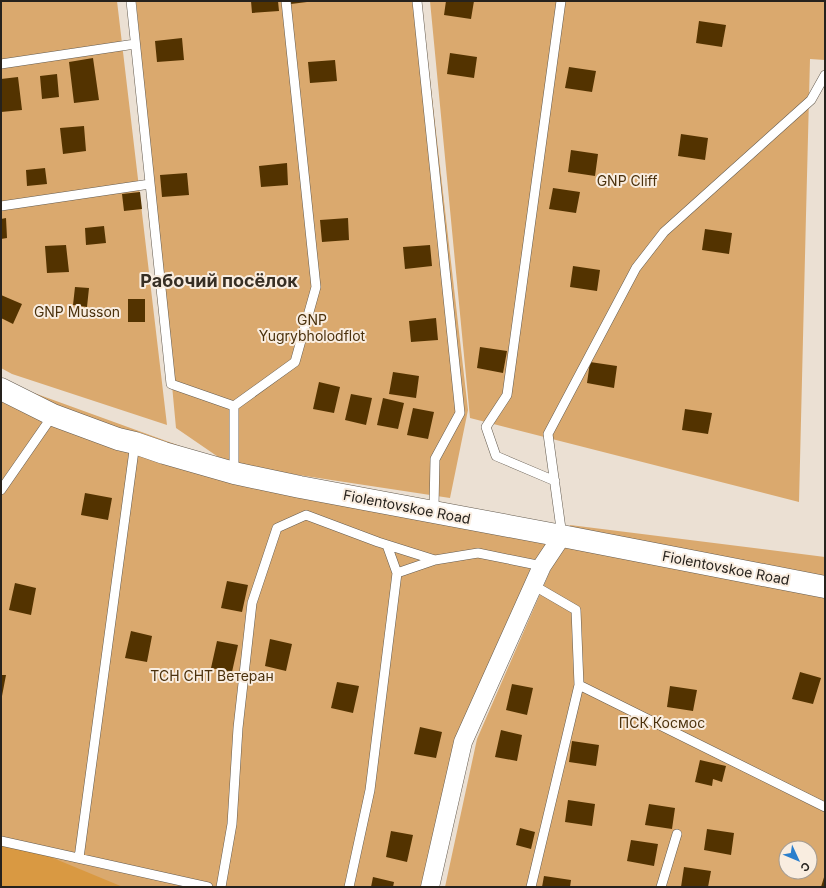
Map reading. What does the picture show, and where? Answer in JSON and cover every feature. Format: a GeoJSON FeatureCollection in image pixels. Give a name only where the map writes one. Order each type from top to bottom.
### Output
{"type":"FeatureCollection","features":[{"type":"Feature","properties":{"kind":"main road","name":"Fiolentovskoe Road"},"geometry":{"type":"LineString","coordinates":[[1,389],[53,415],[118,439],[234,473],[300,487],[825,587]]}},
{"type":"Feature","properties":{"kind":"street"},"geometry":{"type":"LineString","coordinates":[[430,887],[463,742],[542,566],[562,536]]}},
{"type":"Feature","properties":{"kind":"lane"},"geometry":{"type":"LineString","coordinates":[[131,1],[171,384],[234,406]]}},
{"type":"Feature","properties":{"kind":"lane"},"geometry":{"type":"LineString","coordinates":[[234,406],[295,362],[316,287],[286,1]]}},
{"type":"Feature","properties":{"kind":"lane"},"geometry":{"type":"LineString","coordinates":[[417,1],[460,413],[435,459],[434,507]]}},
{"type":"Feature","properties":{"kind":"lane"},"geometry":{"type":"LineString","coordinates":[[555,482],[496,456],[486,427],[507,395],[561,1]]}},
{"type":"Feature","properties":{"kind":"lane"},"geometry":{"type":"LineString","coordinates":[[1,64],[135,44]]}},
{"type":"Feature","properties":{"kind":"lane"},"geometry":{"type":"LineString","coordinates":[[562,536],[548,434],[636,268],[664,232],[811,100],[825,75]]}},
{"type":"Feature","properties":{"kind":"lane"},"geometry":{"type":"LineString","coordinates":[[1,206],[150,184]]}},
{"type":"Feature","properties":{"kind":"lane"},"geometry":{"type":"LineString","coordinates":[[234,406],[234,473]]}},
{"type":"Feature","properties":{"kind":"lane"},"geometry":{"type":"LineString","coordinates":[[1,490],[53,415]]}},
{"type":"Feature","properties":{"kind":"lane"},"geometry":{"type":"LineString","coordinates":[[79,858],[135,443]]}},
{"type":"Feature","properties":{"kind":"lane"},"geometry":{"type":"LineString","coordinates":[[221,887],[232,824],[238,728],[252,603],[277,528],[306,515],[387,545],[435,560]]}},
{"type":"Feature","properties":{"kind":"lane"},"geometry":{"type":"LineString","coordinates":[[349,887],[370,790],[397,573],[387,545]]}},
{"type":"Feature","properties":{"kind":"lane"},"geometry":{"type":"LineString","coordinates":[[397,573],[435,560],[478,553],[542,566]]}},
{"type":"Feature","properties":{"kind":"lane"},"geometry":{"type":"LineString","coordinates":[[531,887],[579,685],[576,610],[534,585]]}},
{"type":"Feature","properties":{"kind":"lane"},"geometry":{"type":"LineString","coordinates":[[579,685],[825,808]]}},
{"type":"Feature","properties":{"kind":"lane"},"geometry":{"type":"LineString","coordinates":[[661,887],[677,834]]}},
{"type":"Feature","properties":{"kind":"lane"},"geometry":{"type":"LineString","coordinates":[[1,841],[208,887]]}},
{"type":"Feature","properties":{"kind":"green space","name":"GNP Musson"},"geometry":{"type":"Polygon","coordinates":[[[1,1],[117,1],[167,425],[12,374],[1,368],[1,1]]]}},
{"type":"Feature","properties":{"kind":"green space","name":"ТСН СНТ Ветеран"},"geometry":{"type":"Polygon","coordinates":[[[136,1],[421,1],[468,410],[450,498],[232,465],[563,526],[468,744],[438,887],[115,887],[1,872],[1,381],[227,463],[176,428],[136,1]]]}},
{"type":"Feature","properties":{"kind":"green space","name":"GNP Cliff"},"geometry":{"type":"Polygon","coordinates":[[[430,1],[825,1],[825,60],[810,59],[799,502],[470,418],[430,1]]]}},
{"type":"Feature","properties":{"kind":"green space","name":"ПСК Космос"},"geometry":{"type":"Polygon","coordinates":[[[570,525],[825,557],[825,887],[445,887],[477,739],[570,525]]]}},
{"type":"Feature","properties":{"kind":"shaded area"},"geometry":{"type":"Polygon","coordinates":[[[12,841],[123,887],[1,887],[1,844],[12,841]]]}},
{"type":"Feature","properties":{"kind":"building"},"geometry":{"type":"Polygon","coordinates":[[[251,1],[278,1],[279,11],[252,13],[251,1]]]}},
{"type":"Feature","properties":{"kind":"building"},"geometry":{"type":"Polygon","coordinates":[[[290,1],[306,1],[307,2],[291,4],[290,1]]]}},
{"type":"Feature","properties":{"kind":"building"},"geometry":{"type":"Polygon","coordinates":[[[446,1],[474,1],[471,19],[444,15],[446,1]]]}},
{"type":"Feature","properties":{"kind":"building"},"geometry":{"type":"Polygon","coordinates":[[[699,21],[726,25],[722,47],[696,43],[699,21]]]}},
{"type":"Feature","properties":{"kind":"building"},"geometry":{"type":"Polygon","coordinates":[[[182,38],[184,60],[157,62],[155,41],[182,38]]]}},
{"type":"Feature","properties":{"kind":"building"},"geometry":{"type":"Polygon","coordinates":[[[450,53],[477,57],[474,78],[447,74],[450,53]]]}},
{"type":"Feature","properties":{"kind":"building"},"geometry":{"type":"Polygon","coordinates":[[[93,58],[99,100],[74,103],[69,62],[93,58]]]}},
{"type":"Feature","properties":{"kind":"building"},"geometry":{"type":"Polygon","coordinates":[[[335,60],[337,81],[310,83],[308,62],[335,60]]]}},
{"type":"Feature","properties":{"kind":"building"},"geometry":{"type":"Polygon","coordinates":[[[569,67],[596,71],[592,92],[565,88],[569,67]]]}},
{"type":"Feature","properties":{"kind":"building"},"geometry":{"type":"Polygon","coordinates":[[[57,74],[59,97],[42,99],[40,76],[57,74]]]}},
{"type":"Feature","properties":{"kind":"building"},"geometry":{"type":"Polygon","coordinates":[[[18,77],[22,110],[1,112],[1,79],[18,77]]]}},
{"type":"Feature","properties":{"kind":"building"},"geometry":{"type":"Polygon","coordinates":[[[84,126],[86,151],[63,154],[60,128],[84,126]]]}},
{"type":"Feature","properties":{"kind":"building"},"geometry":{"type":"Polygon","coordinates":[[[681,134],[708,138],[705,160],[678,156],[681,134]]]}},
{"type":"Feature","properties":{"kind":"building"},"geometry":{"type":"Polygon","coordinates":[[[571,150],[598,154],[595,176],[568,172],[571,150]]]}},
{"type":"Feature","properties":{"kind":"building"},"geometry":{"type":"Polygon","coordinates":[[[287,163],[288,185],[261,187],[259,166],[287,163]]]}},
{"type":"Feature","properties":{"kind":"building"},"geometry":{"type":"Polygon","coordinates":[[[45,168],[47,184],[27,186],[26,170],[45,168]]]}},
{"type":"Feature","properties":{"kind":"building"},"geometry":{"type":"Polygon","coordinates":[[[187,173],[189,195],[162,197],[160,175],[187,173]]]}},
{"type":"Feature","properties":{"kind":"building"},"geometry":{"type":"Polygon","coordinates":[[[553,188],[580,192],[576,213],[549,209],[553,188]]]}},
{"type":"Feature","properties":{"kind":"building"},"geometry":{"type":"Polygon","coordinates":[[[140,192],[142,209],[124,211],[122,194],[140,192]]]}},
{"type":"Feature","properties":{"kind":"building"},"geometry":{"type":"Polygon","coordinates":[[[6,218],[7,238],[1,239],[1,219],[6,218]]]}},
{"type":"Feature","properties":{"kind":"building"},"geometry":{"type":"Polygon","coordinates":[[[348,218],[349,240],[322,242],[320,220],[348,218]]]}},
{"type":"Feature","properties":{"kind":"building"},"geometry":{"type":"Polygon","coordinates":[[[104,226],[106,243],[86,245],[85,228],[104,226]]]}},
{"type":"Feature","properties":{"kind":"building"},"geometry":{"type":"Polygon","coordinates":[[[705,229],[732,233],[729,254],[702,250],[705,229]]]}},
{"type":"Feature","properties":{"kind":"building"},"geometry":{"type":"Polygon","coordinates":[[[66,245],[69,272],[47,273],[45,246],[66,245]]]}},
{"type":"Feature","properties":{"kind":"building"},"geometry":{"type":"Polygon","coordinates":[[[430,245],[432,266],[405,269],[403,247],[430,245]]]}},
{"type":"Feature","properties":{"kind":"building"},"geometry":{"type":"Polygon","coordinates":[[[573,266],[600,270],[597,291],[570,287],[573,266]]]}},
{"type":"Feature","properties":{"kind":"building"},"geometry":{"type":"Polygon","coordinates":[[[75,287],[89,288],[87,307],[73,305],[75,287]]]}},
{"type":"Feature","properties":{"kind":"building"},"geometry":{"type":"Polygon","coordinates":[[[1,295],[22,304],[13,324],[1,318],[1,295]]]}},
{"type":"Feature","properties":{"kind":"building"},"geometry":{"type":"Polygon","coordinates":[[[128,299],[145,299],[145,322],[128,322],[128,299]]]}},
{"type":"Feature","properties":{"kind":"building"},"geometry":{"type":"Polygon","coordinates":[[[436,318],[438,340],[411,342],[409,321],[436,318]]]}},
{"type":"Feature","properties":{"kind":"building"},"geometry":{"type":"Polygon","coordinates":[[[480,347],[507,351],[503,373],[477,368],[480,347]]]}},
{"type":"Feature","properties":{"kind":"building"},"geometry":{"type":"Polygon","coordinates":[[[590,362],[617,366],[614,388],[587,383],[590,362]]]}},
{"type":"Feature","properties":{"kind":"building"},"geometry":{"type":"Polygon","coordinates":[[[393,372],[419,376],[416,398],[389,394],[393,372]]]}},
{"type":"Feature","properties":{"kind":"building"},"geometry":{"type":"Polygon","coordinates":[[[319,382],[340,387],[334,413],[313,409],[319,382]]]}},
{"type":"Feature","properties":{"kind":"building"},"geometry":{"type":"Polygon","coordinates":[[[351,394],[372,398],[366,425],[345,420],[351,394]]]}},
{"type":"Feature","properties":{"kind":"building"},"geometry":{"type":"Polygon","coordinates":[[[383,398],[404,403],[398,429],[377,425],[383,398]]]}},
{"type":"Feature","properties":{"kind":"building"},"geometry":{"type":"Polygon","coordinates":[[[413,408],[434,412],[428,439],[407,435],[413,408]]]}},
{"type":"Feature","properties":{"kind":"building"},"geometry":{"type":"Polygon","coordinates":[[[685,409],[712,413],[708,434],[682,430],[685,409]]]}},
{"type":"Feature","properties":{"kind":"building"},"geometry":{"type":"Polygon","coordinates":[[[85,493],[112,498],[108,520],[81,515],[85,493]]]}},
{"type":"Feature","properties":{"kind":"building"},"geometry":{"type":"Polygon","coordinates":[[[227,581],[248,585],[242,612],[221,608],[227,581]]]}},
{"type":"Feature","properties":{"kind":"building"},"geometry":{"type":"Polygon","coordinates":[[[15,583],[36,588],[31,615],[9,610],[15,583]]]}},
{"type":"Feature","properties":{"kind":"building"},"geometry":{"type":"Polygon","coordinates":[[[131,631],[152,636],[147,662],[125,658],[131,631]]]}},
{"type":"Feature","properties":{"kind":"building"},"geometry":{"type":"Polygon","coordinates":[[[270,639],[292,644],[286,671],[265,666],[270,639]]]}},
{"type":"Feature","properties":{"kind":"building"},"geometry":{"type":"Polygon","coordinates":[[[217,641],[238,645],[232,672],[211,668],[217,641]]]}},
{"type":"Feature","properties":{"kind":"building"},"geometry":{"type":"Polygon","coordinates":[[[800,672],[821,678],[813,704],[792,699],[800,672]]]}},
{"type":"Feature","properties":{"kind":"building"},"geometry":{"type":"Polygon","coordinates":[[[1,675],[6,675],[2,696],[1,696],[1,675]]]}},
{"type":"Feature","properties":{"kind":"building"},"geometry":{"type":"Polygon","coordinates":[[[337,682],[359,686],[353,713],[331,708],[337,682]]]}},
{"type":"Feature","properties":{"kind":"building"},"geometry":{"type":"Polygon","coordinates":[[[512,684],[533,688],[527,715],[506,710],[512,684]]]}},
{"type":"Feature","properties":{"kind":"building"},"geometry":{"type":"Polygon","coordinates":[[[670,686],[697,690],[693,711],[667,707],[670,686]]]}},
{"type":"Feature","properties":{"kind":"building"},"geometry":{"type":"Polygon","coordinates":[[[420,727],[442,732],[436,758],[414,754],[420,727]]]}},
{"type":"Feature","properties":{"kind":"building"},"geometry":{"type":"Polygon","coordinates":[[[501,730],[522,735],[517,761],[495,757],[501,730]]]}},
{"type":"Feature","properties":{"kind":"building"},"geometry":{"type":"Polygon","coordinates":[[[572,741],[599,745],[596,766],[569,762],[572,741]]]}},
{"type":"Feature","properties":{"kind":"building"},"geometry":{"type":"Polygon","coordinates":[[[700,760],[726,766],[722,782],[713,779],[712,786],[695,782],[700,760]]]}},
{"type":"Feature","properties":{"kind":"building"},"geometry":{"type":"Polygon","coordinates":[[[568,800],[595,804],[592,826],[565,822],[568,800]]]}},
{"type":"Feature","properties":{"kind":"building"},"geometry":{"type":"Polygon","coordinates":[[[649,804],[675,808],[672,829],[645,825],[649,804]]]}},
{"type":"Feature","properties":{"kind":"building"},"geometry":{"type":"Polygon","coordinates":[[[520,828],[535,832],[531,849],[516,845],[520,828]]]}},
{"type":"Feature","properties":{"kind":"building"},"geometry":{"type":"Polygon","coordinates":[[[707,829],[734,833],[731,855],[704,850],[707,829]]]}},
{"type":"Feature","properties":{"kind":"building"},"geometry":{"type":"Polygon","coordinates":[[[391,831],[413,835],[407,862],[386,857],[391,831]]]}},
{"type":"Feature","properties":{"kind":"building"},"geometry":{"type":"Polygon","coordinates":[[[631,840],[658,844],[654,866],[627,861],[631,840]]]}},
{"type":"Feature","properties":{"kind":"building"},"geometry":{"type":"Polygon","coordinates":[[[684,867],[711,871],[708,887],[681,887],[684,867]]]}},
{"type":"Feature","properties":{"kind":"building"},"geometry":{"type":"Polygon","coordinates":[[[825,874],[825,887],[821,887],[825,874]]]}},
{"type":"Feature","properties":{"kind":"building"},"geometry":{"type":"Polygon","coordinates":[[[544,876],[571,880],[570,887],[542,887],[544,876]]]}},
{"type":"Feature","properties":{"kind":"building"},"geometry":{"type":"Polygon","coordinates":[[[373,877],[394,882],[393,887],[371,887],[373,877]]]}},
{"type":"Feature","properties":{"kind":"district","name":"Рабочий посёлок"},"geometry":{"type":"Point","coordinates":[219,281]}},
{"type":"Feature","properties":{"kind":"park label","name":"GNP Yugrybholodflot"},"geometry":{"type":"Point","coordinates":[312,328]}}]}
